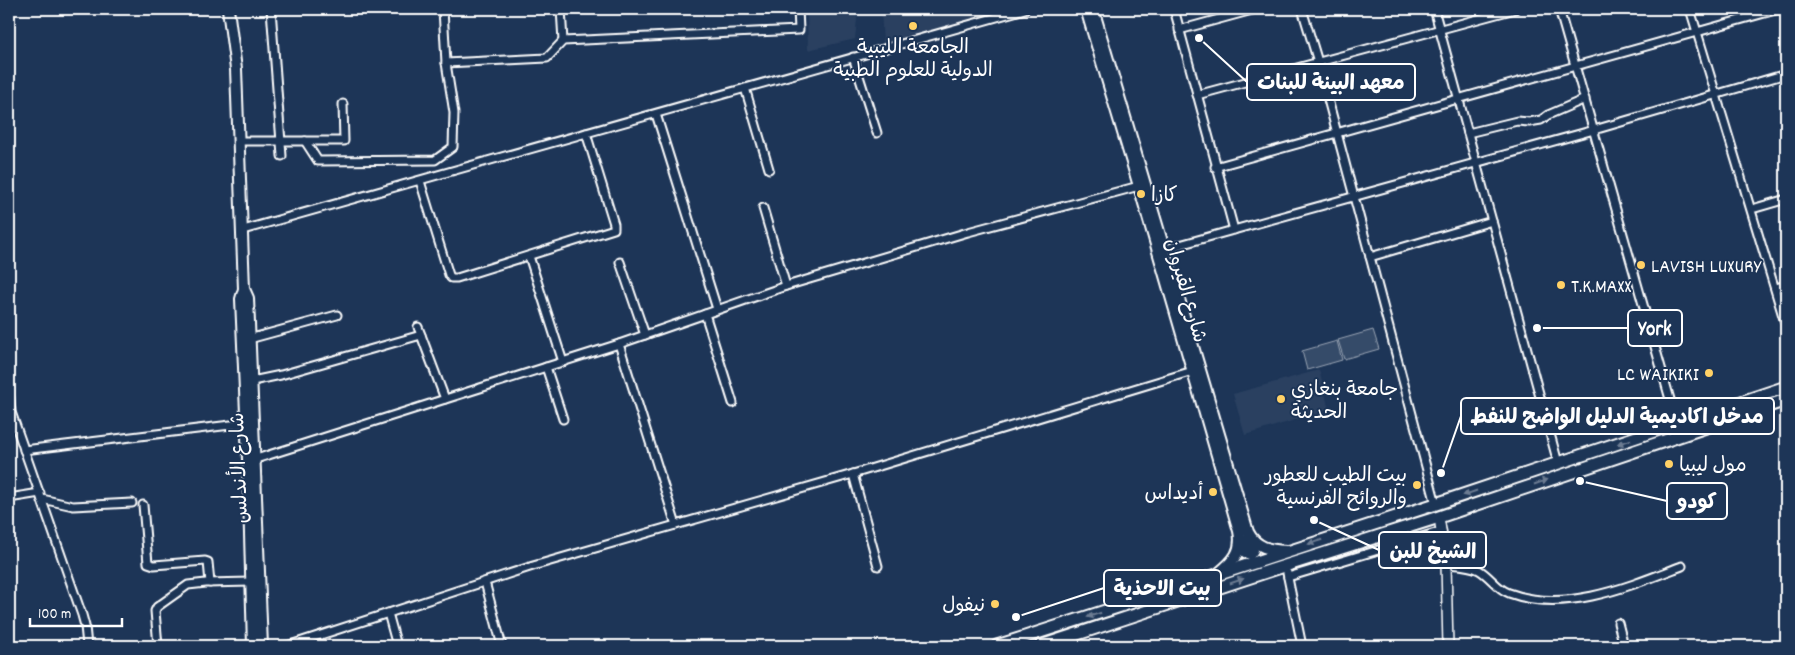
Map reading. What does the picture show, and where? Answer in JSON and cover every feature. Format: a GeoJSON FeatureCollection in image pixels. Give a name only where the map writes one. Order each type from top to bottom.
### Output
{"type":"FeatureCollection","features":[{"type":"Feature","properties":{"kind":"main road","name":"شارع القيروان"},"geometry":{"type":"LineString","coordinates":[[1086,9],[1244,535]]}},
{"type":"Feature","properties":{"kind":"main road","name":"شارع القيروان"},"geometry":{"type":"LineString","coordinates":[[1094,9],[1165,249],[1196,370]]}},
{"type":"Feature","properties":{"kind":"main road","name":"شارع الأندلس"},"geometry":{"type":"LineString","coordinates":[[230,12],[236,69],[240,141],[244,288],[241,299],[247,423],[251,582],[256,601],[262,646]]}},
{"type":"Feature","properties":{"kind":"main road","name":"شارع الأندلس"},"geometry":{"type":"LineString","coordinates":[[244,288],[248,298],[256,459],[256,601],[254,646]]}},
{"type":"Feature","properties":{"kind":"main road"},"geometry":{"type":"LineString","coordinates":[[997,646],[1436,504],[1786,387]]}},
{"type":"Feature","properties":{"kind":"main road"},"geometry":{"type":"LineString","coordinates":[[1041,646],[1439,517],[1786,400]]}},
{"type":"Feature","properties":{"kind":"main road"},"geometry":{"type":"LineString","coordinates":[[1217,575],[1237,556],[1244,535],[1264,548],[1287,551]]}},
{"type":"Feature","properties":{"kind":"street"},"geometry":{"type":"LineString","coordinates":[[271,9],[282,156]]}},
{"type":"Feature","properties":{"kind":"street"},"geometry":{"type":"LineString","coordinates":[[304,141],[318,160],[435,160],[453,146],[454,114],[446,63],[443,9]]}},
{"type":"Feature","properties":{"kind":"street"},"geometry":{"type":"LineString","coordinates":[[561,9],[563,41]]}},
{"type":"Feature","properties":{"kind":"street"},"geometry":{"type":"LineString","coordinates":[[446,63],[547,58],[563,41],[799,30],[798,9]]}},
{"type":"Feature","properties":{"kind":"street"},"geometry":{"type":"LineString","coordinates":[[243,230],[1025,9]]}},
{"type":"Feature","properties":{"kind":"street"},"geometry":{"type":"LineString","coordinates":[[1174,9],[1215,167],[1234,230]]}},
{"type":"Feature","properties":{"kind":"street"},"geometry":{"type":"LineString","coordinates":[[1179,30],[1256,9]]}},
{"type":"Feature","properties":{"kind":"street"},"geometry":{"type":"LineString","coordinates":[[1302,9],[1318,62],[1436,504]]}},
{"type":"Feature","properties":{"kind":"street"},"geometry":{"type":"LineString","coordinates":[[1434,9],[1558,463]]}},
{"type":"Feature","properties":{"kind":"street"},"geometry":{"type":"LineString","coordinates":[[1197,96],[1515,9]]}},
{"type":"Feature","properties":{"kind":"street"},"geometry":{"type":"LineString","coordinates":[[1560,9],[1677,424]]}},
{"type":"Feature","properties":{"kind":"street"},"geometry":{"type":"LineString","coordinates":[[1690,9],[1786,326]]}},
{"type":"Feature","properties":{"kind":"street"},"geometry":{"type":"LineString","coordinates":[[1215,167],[1779,9]]}},
{"type":"Feature","properties":{"kind":"street"},"geometry":{"type":"LineString","coordinates":[[853,57],[877,133]]}},
{"type":"Feature","properties":{"kind":"street"},"geometry":{"type":"LineString","coordinates":[[1165,249],[1594,130],[1786,74]]}},
{"type":"Feature","properties":{"kind":"street"},"geometry":{"type":"LineString","coordinates":[[745,88],[769,169]]}},
{"type":"Feature","properties":{"kind":"street"},"geometry":{"type":"LineString","coordinates":[[1468,133],[1517,121],[1541,120],[1585,99]]}},
{"type":"Feature","properties":{"kind":"street"},"geometry":{"type":"LineString","coordinates":[[240,141],[344,141],[343,104]]}},
{"type":"Feature","properties":{"kind":"street"},"geometry":{"type":"LineString","coordinates":[[656,114],[717,309]]}},
{"type":"Feature","properties":{"kind":"street"},"geometry":{"type":"LineString","coordinates":[[420,181],[451,278],[457,278],[614,230],[614,224],[586,133]]}},
{"type":"Feature","properties":{"kind":"street"},"geometry":{"type":"LineString","coordinates":[[256,459],[619,344],[786,286],[968,232],[1139,186]]}},
{"type":"Feature","properties":{"kind":"street"},"geometry":{"type":"LineString","coordinates":[[1752,209],[1786,200]]}},
{"type":"Feature","properties":{"kind":"street"},"geometry":{"type":"LineString","coordinates":[[764,208],[786,286]]}},
{"type":"Feature","properties":{"kind":"street"},"geometry":{"type":"LineString","coordinates":[[1370,257],[1492,221]]}},
{"type":"Feature","properties":{"kind":"street"},"geometry":{"type":"LineString","coordinates":[[530,256],[562,362]]}},
{"type":"Feature","properties":{"kind":"street"},"geometry":{"type":"LineString","coordinates":[[620,262],[645,335]]}},
{"type":"Feature","properties":{"kind":"street"},"geometry":{"type":"LineString","coordinates":[[1776,288],[1786,285]]}},
{"type":"Feature","properties":{"kind":"street"},"geometry":{"type":"LineString","coordinates":[[705,314],[733,403]]}},
{"type":"Feature","properties":{"kind":"street"},"geometry":{"type":"LineString","coordinates":[[250,339],[337,315]]}},
{"type":"Feature","properties":{"kind":"street"},"geometry":{"type":"LineString","coordinates":[[252,381],[281,375],[420,331],[445,399]]}},
{"type":"Feature","properties":{"kind":"street"},"geometry":{"type":"LineString","coordinates":[[619,344],[676,525]]}},
{"type":"Feature","properties":{"kind":"street"},"geometry":{"type":"LineString","coordinates":[[546,367],[563,419]]}},
{"type":"Feature","properties":{"kind":"street"},"geometry":{"type":"LineString","coordinates":[[287,646],[550,561],[853,474],[1196,370]]}},
{"type":"Feature","properties":{"kind":"street"},"geometry":{"type":"LineString","coordinates":[[9,389],[10,412],[82,615],[87,646]]}},
{"type":"Feature","properties":{"kind":"street"},"geometry":{"type":"LineString","coordinates":[[24,450],[247,423]]}},
{"type":"Feature","properties":{"kind":"street"},"geometry":{"type":"LineString","coordinates":[[853,474],[878,566]]}},
{"type":"Feature","properties":{"kind":"street"},"geometry":{"type":"LineString","coordinates":[[9,498],[41,496],[73,506],[132,503]]}},
{"type":"Feature","properties":{"kind":"street"},"geometry":{"type":"LineString","coordinates":[[143,505],[148,563],[154,566],[205,560],[209,566],[210,582]]}},
{"type":"Feature","properties":{"kind":"street"},"geometry":{"type":"LineString","coordinates":[[1439,517],[1446,564],[1448,646]]}},
{"type":"Feature","properties":{"kind":"street"},"geometry":{"type":"LineString","coordinates":[[1288,577],[1442,532]]}},
{"type":"Feature","properties":{"kind":"street"},"geometry":{"type":"LineString","coordinates":[[1446,564],[1476,568],[1507,593],[1521,597],[1557,601],[1611,590],[1682,566]]}},
{"type":"Feature","properties":{"kind":"street"},"geometry":{"type":"LineString","coordinates":[[1285,566],[1302,646]]}},
{"type":"Feature","properties":{"kind":"street"},"geometry":{"type":"LineString","coordinates":[[158,646],[155,611],[188,585],[210,582],[251,582]]}},
{"type":"Feature","properties":{"kind":"street"},"geometry":{"type":"LineString","coordinates":[[485,582],[502,646]]}},
{"type":"Feature","properties":{"kind":"street"},"geometry":{"type":"LineString","coordinates":[[388,614],[398,646]]}},
{"type":"Feature","properties":{"kind":"street"},"geometry":{"type":"LineString","coordinates":[[1618,623],[1624,646]]}},
{"type":"Feature","properties":{"kind":"shaded area"},"geometry":{"type":"Polygon","coordinates":[[[807,9],[858,9],[855,39],[808,50],[807,9]]]}},
{"type":"Feature","properties":{"kind":"shaded area","name":"الجامعة الليبية الدولية للعلوم الطبية"},"geometry":{"type":"Polygon","coordinates":[[[881,9],[1004,9],[883,44],[881,9]]]}},
{"type":"Feature","properties":{"kind":"shaded area"},"geometry":{"type":"Polygon","coordinates":[[[1373,330],[1379,349],[1344,359],[1338,340],[1373,330]]]}},
{"type":"Feature","properties":{"kind":"shaded area"},"geometry":{"type":"Polygon","coordinates":[[[1337,341],[1342,360],[1307,370],[1302,351],[1337,341]]]}},
{"type":"Feature","properties":{"kind":"shaded area","name":"جامعة بنغازي الحديثة"},"geometry":{"type":"Polygon","coordinates":[[[1319,370],[1329,410],[1245,435],[1233,394],[1319,370]]]}},
{"type":"Feature","properties":{"kind":"place","name":"الجامعة الليبية الدولية للعلوم الطبية"},"geometry":{"type":"Point","coordinates":[913,26]}},
{"type":"Feature","properties":{"kind":"place","name":"معهد البينة للبنات"},"geometry":{"type":"Point","coordinates":[1199,38]}},
{"type":"Feature","properties":{"kind":"place","name":"كازا"},"geometry":{"type":"Point","coordinates":[1141,194]}},
{"type":"Feature","properties":{"kind":"place","name":"LAVISH LUXURY"},"geometry":{"type":"Point","coordinates":[1641,265]}},
{"type":"Feature","properties":{"kind":"place","name":"T.K.MAXX"},"geometry":{"type":"Point","coordinates":[1561,285]}},
{"type":"Feature","properties":{"kind":"place","name":"York"},"geometry":{"type":"Point","coordinates":[1537,328]}},
{"type":"Feature","properties":{"kind":"place","name":"LC WAIKIKI"},"geometry":{"type":"Point","coordinates":[1709,373]}},
{"type":"Feature","properties":{"kind":"place","name":"جامعة بنغازي الحديثة"},"geometry":{"type":"Point","coordinates":[1281,399]}},
{"type":"Feature","properties":{"kind":"place","name":"مول ليبيا"},"geometry":{"type":"Point","coordinates":[1669,464]}},
{"type":"Feature","properties":{"kind":"place","name":"مدخل اكاديمية الدليل الواضح للنفط"},"geometry":{"type":"Point","coordinates":[1441,473]}},
{"type":"Feature","properties":{"kind":"place","name":"كودو"},"geometry":{"type":"Point","coordinates":[1580,481]}},
{"type":"Feature","properties":{"kind":"place","name":"بيت الطيب للعطور والروائح الفرنسية"},"geometry":{"type":"Point","coordinates":[1417,485]}},
{"type":"Feature","properties":{"kind":"place","name":"أديداس"},"geometry":{"type":"Point","coordinates":[1213,492]}},
{"type":"Feature","properties":{"kind":"place","name":"الشيخ للبن"},"geometry":{"type":"Point","coordinates":[1314,520]}},
{"type":"Feature","properties":{"kind":"place","name":"نيفول"},"geometry":{"type":"Point","coordinates":[995,604]}},
{"type":"Feature","properties":{"kind":"place","name":"بيت الاحذية"},"geometry":{"type":"Point","coordinates":[1016,617]}}]}
